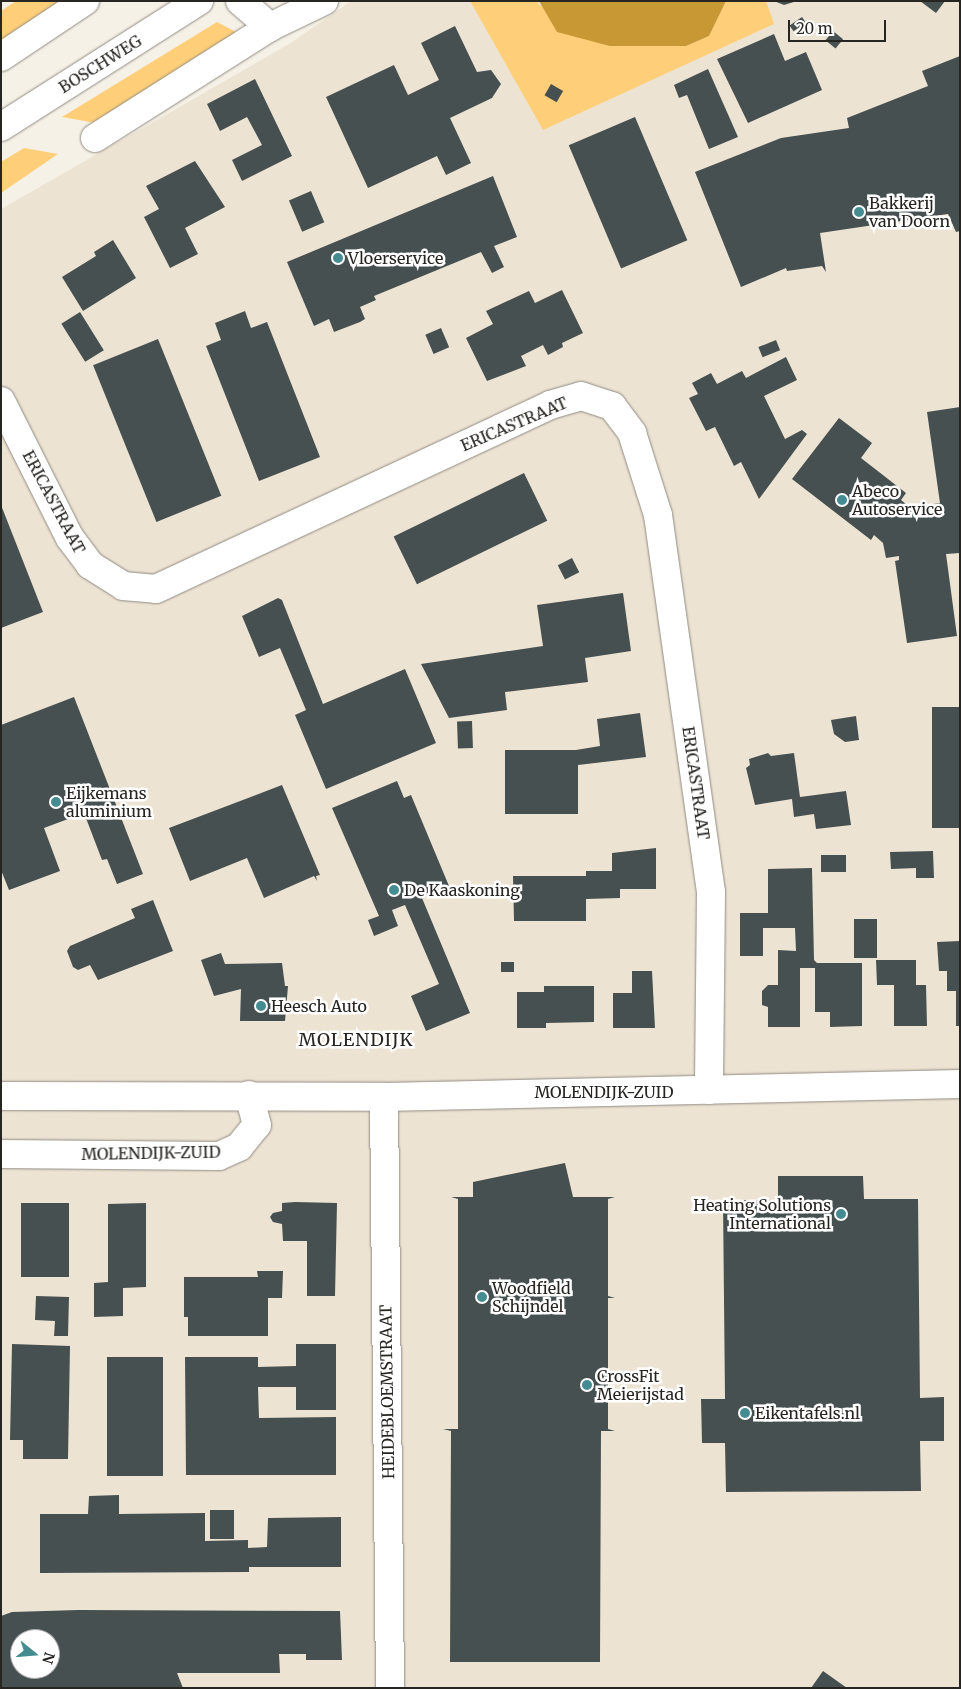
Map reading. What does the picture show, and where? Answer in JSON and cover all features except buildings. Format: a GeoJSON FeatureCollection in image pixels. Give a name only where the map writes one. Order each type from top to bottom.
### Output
{"type":"FeatureCollection","features":[{"type":"Feature","properties":{"kind":"street"},"geometry":{"type":"LineString","coordinates":[[1,57],[85,1]]}},
{"type":"Feature","properties":{"kind":"street","name":"BOSCHWEG"},"geometry":{"type":"LineString","coordinates":[[1,127],[199,1]]}},
{"type":"Feature","properties":{"kind":"street"},"geometry":{"type":"LineString","coordinates":[[240,1],[270,27]]}},
{"type":"Feature","properties":{"kind":"street"},"geometry":{"type":"LineString","coordinates":[[95,138],[270,27],[324,1]]}},
{"type":"Feature","properties":{"kind":"street","name":"ERICASTRAAT"},"geometry":{"type":"LineString","coordinates":[[1,401],[70,538],[90,565],[123,586],[156,589],[550,404],[581,396],[612,406],[632,433],[658,514],[711,892],[709,1090]]}},
{"type":"Feature","properties":{"kind":"street","name":"MOLENDIJK-ZUID"},"geometry":{"type":"LineString","coordinates":[[1,1096],[249,1095],[384,1097],[960,1084]]}},
{"type":"Feature","properties":{"kind":"street","name":"MOLENDIJK-ZUID"},"geometry":{"type":"LineString","coordinates":[[1,1154],[219,1156],[239,1148],[257,1125],[249,1095]]}},
{"type":"Feature","properties":{"kind":"street","name":"HEIDEBLOEMSTRAAT"},"geometry":{"type":"LineString","coordinates":[[384,1097],[390,1688]]}},
{"type":"Feature","properties":{"kind":"shaded area"},"geometry":{"type":"Polygon","coordinates":[[[16,1],[64,1],[1,40],[1,11],[16,1]]]}},
{"type":"Feature","properties":{"kind":"shaded area"},"geometry":{"type":"Polygon","coordinates":[[[351,1],[960,1],[960,1688],[1,1688],[1,209],[289,44],[351,1]]]}},
{"type":"Feature","properties":{"kind":"shaded area"},"geometry":{"type":"Polygon","coordinates":[[[470,1],[539,1],[538,4],[610,46],[686,46],[709,36],[726,1],[766,1],[774,24],[543,130],[470,1]]]}},
{"type":"Feature","properties":{"kind":"shaded area"},"geometry":{"type":"Polygon","coordinates":[[[539,1],[726,1],[709,36],[686,46],[610,46],[557,32],[539,1]]]}},
{"type":"Feature","properties":{"kind":"shaded area"},"geometry":{"type":"Polygon","coordinates":[[[217,22],[238,33],[101,124],[62,117],[217,22]]]}},
{"type":"Feature","properties":{"kind":"shaded area"},"geometry":{"type":"Polygon","coordinates":[[[24,148],[58,154],[1,193],[1,162],[24,148]]]}},
{"type":"Feature","properties":{"kind":"place","name":"Bakkerij van Doorn"},"geometry":{"type":"Point","coordinates":[859,212]}},
{"type":"Feature","properties":{"kind":"place","name":"Vloerservice"},"geometry":{"type":"Point","coordinates":[338,258]}},
{"type":"Feature","properties":{"kind":"place","name":"Abeco Autoservice"},"geometry":{"type":"Point","coordinates":[842,500]}},
{"type":"Feature","properties":{"kind":"place","name":"Eijkemans aluminium"},"geometry":{"type":"Point","coordinates":[56,802]}},
{"type":"Feature","properties":{"kind":"place","name":"De Kaaskoning"},"geometry":{"type":"Point","coordinates":[394,890]}},
{"type":"Feature","properties":{"kind":"place","name":"Heesch Auto"},"geometry":{"type":"Point","coordinates":[261,1006]}},
{"type":"Feature","properties":{"kind":"place","name":"Heating Solutions International"},"geometry":{"type":"Point","coordinates":[841,1214]}},
{"type":"Feature","properties":{"kind":"place","name":"Woodfield Schijndel"},"geometry":{"type":"Point","coordinates":[482,1297]}},
{"type":"Feature","properties":{"kind":"place","name":"CrossFit Meierijstad"},"geometry":{"type":"Point","coordinates":[587,1385]}},
{"type":"Feature","properties":{"kind":"place","name":"Eikentafels.nl"},"geometry":{"type":"Point","coordinates":[745,1413]}},
{"type":"Feature","properties":{"kind":"district","name":"MOLENDIJK"},"geometry":{"type":"Point","coordinates":[356,1040]}}]}
